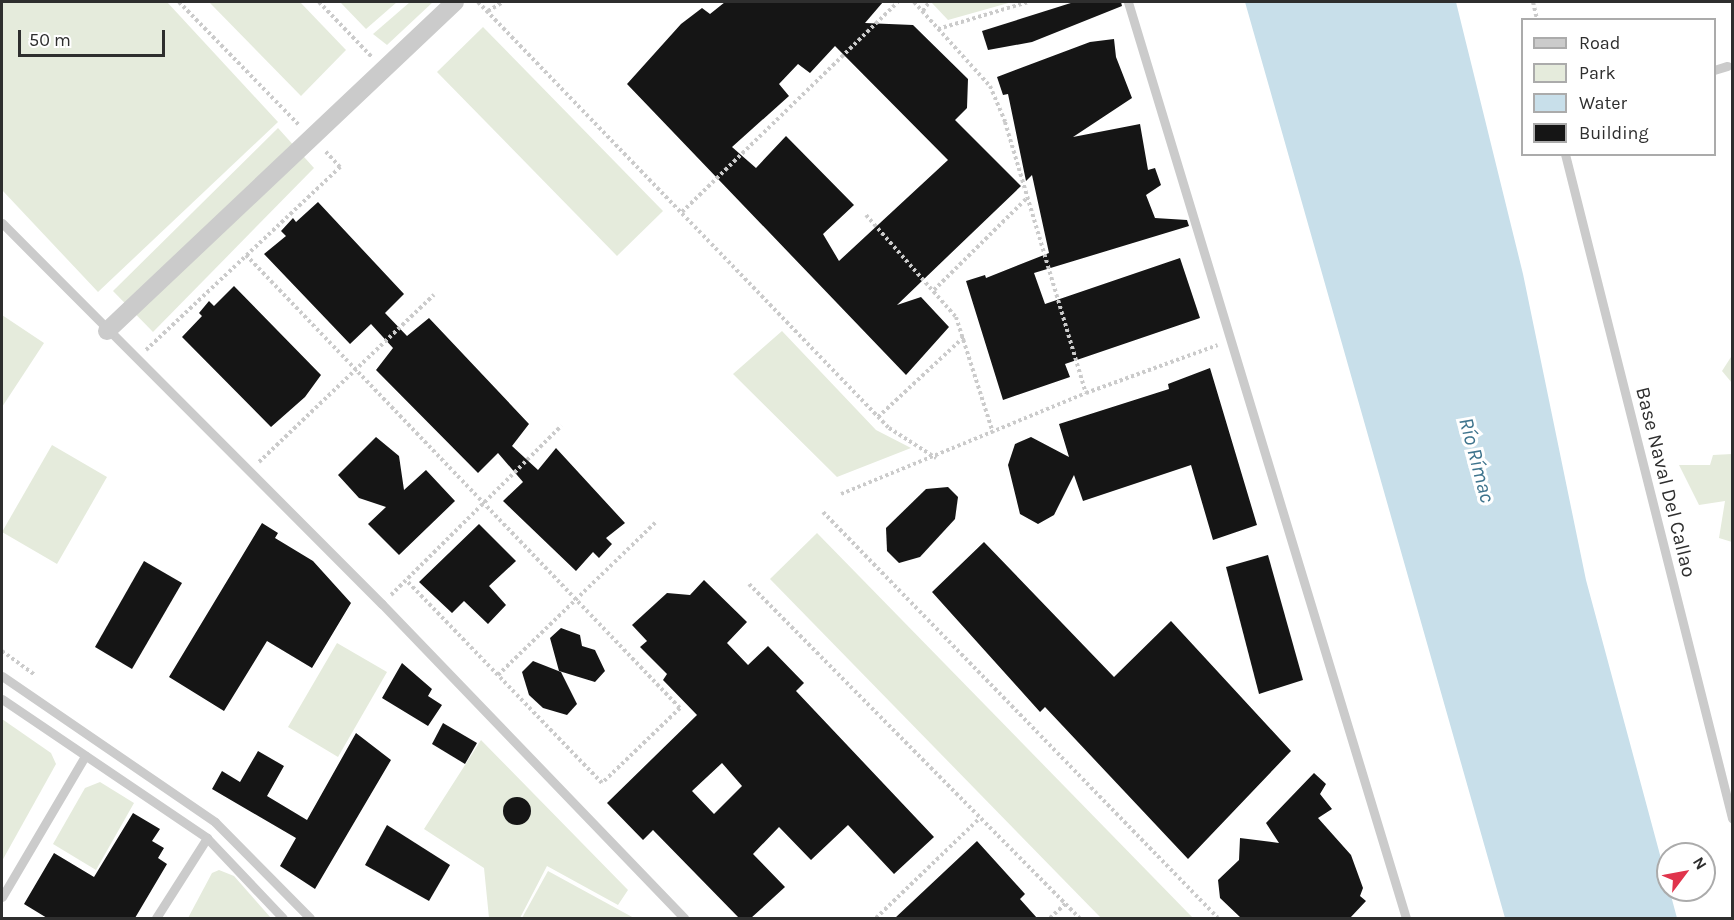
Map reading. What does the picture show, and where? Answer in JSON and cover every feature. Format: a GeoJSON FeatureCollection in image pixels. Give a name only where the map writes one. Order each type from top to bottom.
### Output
{"type":"FeatureCollection","features":[{"type":"Feature","properties":{"kind":"street"},"geometry":{"type":"LineString","coordinates":[[107,331],[455,2]]}},
{"type":"Feature","properties":{"kind":"lane"},"geometry":{"type":"LineString","coordinates":[[1128,2],[1406,918]]}},
{"type":"Feature","properties":{"kind":"lane"},"geometry":{"type":"LineString","coordinates":[[1716,69],[1727,66]]}},
{"type":"Feature","properties":{"kind":"lane","name":"Base Naval Del Callao"},"geometry":{"type":"LineString","coordinates":[[1566,156],[1732,818]]}},
{"type":"Feature","properties":{"kind":"lane"},"geometry":{"type":"LineString","coordinates":[[2,223],[135,360],[382,604],[684,918]]}},
{"type":"Feature","properties":{"kind":"lane"},"geometry":{"type":"LineString","coordinates":[[2,676],[215,822],[310,918]]}},
{"type":"Feature","properties":{"kind":"lane"},"geometry":{"type":"LineString","coordinates":[[2,699],[207,838],[283,918]]}},
{"type":"Feature","properties":{"kind":"lane"},"geometry":{"type":"LineString","coordinates":[[2,897],[85,756]]}},
{"type":"Feature","properties":{"kind":"lane"},"geometry":{"type":"LineString","coordinates":[[156,918],[207,838]]}},
{"type":"Feature","properties":{"kind":"path"},"geometry":{"type":"LineString","coordinates":[[135,360],[340,166],[179,2]]}},
{"type":"Feature","properties":{"kind":"path"},"geometry":{"type":"LineString","coordinates":[[319,2],[384,69]]}},
{"type":"Feature","properties":{"kind":"path"},"geometry":{"type":"LineString","coordinates":[[478,2],[878,417],[936,458]]}},
{"type":"Feature","properties":{"kind":"path"},"geometry":{"type":"LineString","coordinates":[[488,11],[504,2]]}},
{"type":"Feature","properties":{"kind":"path"},"geometry":{"type":"LineString","coordinates":[[682,212],[898,2]]}},
{"type":"Feature","properties":{"kind":"path"},"geometry":{"type":"LineString","coordinates":[[914,2],[990,86],[1027,198],[1086,393]]}},
{"type":"Feature","properties":{"kind":"path"},"geometry":{"type":"LineString","coordinates":[[923,12],[929,2]]}},
{"type":"Feature","properties":{"kind":"path"},"geometry":{"type":"LineString","coordinates":[[938,29],[1028,2]]}},
{"type":"Feature","properties":{"kind":"path"},"geometry":{"type":"LineString","coordinates":[[1533,2],[1537,18]]}},
{"type":"Feature","properties":{"kind":"path"},"geometry":{"type":"LineString","coordinates":[[934,291],[1027,198]]}},
{"type":"Feature","properties":{"kind":"path"},"geometry":{"type":"LineString","coordinates":[[866,215],[956,316],[965,336],[993,433]]}},
{"type":"Feature","properties":{"kind":"path"},"geometry":{"type":"LineString","coordinates":[[246,255],[358,368],[680,708],[602,783],[406,580]]}},
{"type":"Feature","properties":{"kind":"path"},"geometry":{"type":"LineString","coordinates":[[248,473],[434,295]]}},
{"type":"Feature","properties":{"kind":"path"},"geometry":{"type":"LineString","coordinates":[[878,417],[965,336]]}},
{"type":"Feature","properties":{"kind":"path"},"geometry":{"type":"LineString","coordinates":[[841,494],[936,458],[1086,393],[1230,340]]}},
{"type":"Feature","properties":{"kind":"path"},"geometry":{"type":"LineString","coordinates":[[382,604],[561,426]]}},
{"type":"Feature","properties":{"kind":"path"},"geometry":{"type":"LineString","coordinates":[[823,512],[1218,918]]}},
{"type":"Feature","properties":{"kind":"path"},"geometry":{"type":"LineString","coordinates":[[498,675],[655,523]]}},
{"type":"Feature","properties":{"kind":"path"},"geometry":{"type":"LineString","coordinates":[[749,584],[1080,918]]}},
{"type":"Feature","properties":{"kind":"path"},"geometry":{"type":"LineString","coordinates":[[2,651],[35,675]]}},
{"type":"Feature","properties":{"kind":"path"},"geometry":{"type":"LineString","coordinates":[[876,918],[980,818]]}},
{"type":"Feature","properties":{"kind":"path"},"geometry":{"type":"LineString","coordinates":[[1050,918],[1065,904]]}},
{"type":"Feature","properties":{"kind":"green space"},"geometry":{"type":"Polygon","coordinates":[[[2,2],[167,2],[278,122],[98,292],[2,190],[2,2]]]}},
{"type":"Feature","properties":{"kind":"green space"},"geometry":{"type":"Polygon","coordinates":[[[209,2],[300,2],[346,50],[301,96],[209,2]]]}},
{"type":"Feature","properties":{"kind":"green space"},"geometry":{"type":"Polygon","coordinates":[[[340,2],[397,2],[366,29],[340,2]]]}},
{"type":"Feature","properties":{"kind":"green space"},"geometry":{"type":"Polygon","coordinates":[[[410,2],[433,2],[387,45],[373,34],[410,2]]]}},
{"type":"Feature","properties":{"kind":"green space"},"geometry":{"type":"Polygon","coordinates":[[[931,2],[1012,2],[948,20],[931,2]]]}},
{"type":"Feature","properties":{"kind":"green space"},"geometry":{"type":"Polygon","coordinates":[[[483,27],[663,211],[617,256],[437,72],[483,27]]]}},
{"type":"Feature","properties":{"kind":"green space"},"geometry":{"type":"Polygon","coordinates":[[[278,128],[314,168],[153,332],[113,291],[278,128]]]}},
{"type":"Feature","properties":{"kind":"green space"},"geometry":{"type":"Polygon","coordinates":[[[2,315],[44,343],[2,407],[2,315]]]}},
{"type":"Feature","properties":{"kind":"green space"},"geometry":{"type":"Polygon","coordinates":[[[782,331],[876,430],[911,448],[837,477],[733,374],[782,331]]]}},
{"type":"Feature","properties":{"kind":"green space"},"geometry":{"type":"Polygon","coordinates":[[[1732,357],[1732,383],[1722,371],[1732,357]]]}},
{"type":"Feature","properties":{"kind":"green space"},"geometry":{"type":"Polygon","coordinates":[[[52,445],[107,477],[57,564],[2,532],[52,445]]]}},
{"type":"Feature","properties":{"kind":"green space"},"geometry":{"type":"Polygon","coordinates":[[[1732,454],[1732,542],[1719,538],[1725,501],[1699,505],[1679,465],[1710,465],[1713,455],[1732,454]]]}},
{"type":"Feature","properties":{"kind":"green space"},"geometry":{"type":"Polygon","coordinates":[[[817,533],[1193,918],[1101,918],[770,579],[817,533]]]}},
{"type":"Feature","properties":{"kind":"green space"},"geometry":{"type":"Polygon","coordinates":[[[337,643],[387,672],[338,757],[288,727],[337,643]]]}},
{"type":"Feature","properties":{"kind":"green space"},"geometry":{"type":"Polygon","coordinates":[[[2,719],[51,753],[56,764],[2,861],[2,719]]]}},
{"type":"Feature","properties":{"kind":"green space"},"geometry":{"type":"Polygon","coordinates":[[[481,740],[628,890],[618,905],[547,866],[520,918],[489,918],[484,868],[424,829],[481,740]]]}},
{"type":"Feature","properties":{"kind":"green space"},"geometry":{"type":"Polygon","coordinates":[[[100,782],[134,803],[96,870],[53,844],[85,788],[100,782]]]}},
{"type":"Feature","properties":{"kind":"green space"},"geometry":{"type":"Polygon","coordinates":[[[219,870],[234,876],[271,918],[188,918],[212,873],[219,870]]]}},
{"type":"Feature","properties":{"kind":"green space"},"geometry":{"type":"Polygon","coordinates":[[[548,871],[634,918],[522,918],[548,871]]]}},
{"type":"Feature","properties":{"kind":"water","name":"Río Rímac"},"geometry":{"type":"Polygon","coordinates":[[[1245,2],[1456,2],[1523,274],[1586,580],[1657,842],[1656,902],[1673,902],[1677,918],[1505,918],[1245,2]]]}},
{"type":"Feature","properties":{"kind":"building"},"geometry":{"type":"Polygon","coordinates":[[[725,2],[883,2],[865,23],[913,25],[968,79],[967,108],[955,120],[1021,186],[897,305],[921,297],[949,327],[906,375],[627,84],[681,24],[702,8],[710,14],[725,2]],[[835,46],[810,73],[798,64],[779,84],[789,96],[732,147],[756,168],[786,136],[854,205],[823,234],[839,261],[948,160],[835,46]]]}},
{"type":"Feature","properties":{"kind":"building"},"geometry":{"type":"Polygon","coordinates":[[[1074,2],[1121,2],[1122,6],[1032,42],[988,50],[982,31],[1074,2]]]}},
{"type":"Feature","properties":{"kind":"building"},"geometry":{"type":"Polygon","coordinates":[[[1114,39],[1116,57],[1132,98],[1073,137],[1140,124],[1148,170],[1155,168],[1161,185],[1146,195],[1155,218],[1187,220],[1189,226],[1034,273],[1045,304],[1180,258],[1200,318],[1065,364],[1070,377],[1003,400],[966,281],[985,275],[986,278],[1049,253],[1032,175],[1026,181],[1008,94],[1003,95],[997,77],[1090,42],[1114,39]]]}},
{"type":"Feature","properties":{"kind":"building"},"geometry":{"type":"Polygon","coordinates":[[[318,202],[404,294],[385,313],[407,336],[429,318],[529,424],[512,446],[538,470],[556,448],[625,523],[606,538],[612,544],[599,558],[593,552],[576,571],[503,501],[523,482],[498,453],[478,473],[376,370],[393,348],[371,324],[350,344],[264,254],[286,236],[281,231],[293,218],[296,222],[318,202]]]}},
{"type":"Feature","properties":{"kind":"building"},"geometry":{"type":"Polygon","coordinates":[[[234,286],[321,375],[305,397],[271,427],[182,337],[202,316],[199,313],[209,301],[214,306],[234,286]]]}},
{"type":"Feature","properties":{"kind":"building"},"geometry":{"type":"Polygon","coordinates":[[[1210,368],[1257,525],[1213,540],[1191,465],[1083,501],[1074,475],[1054,515],[1038,524],[1020,514],[1008,465],[1015,444],[1031,437],[1069,457],[1059,424],[1169,389],[1168,384],[1210,368]]]}},
{"type":"Feature","properties":{"kind":"building"},"geometry":{"type":"Polygon","coordinates":[[[376,437],[399,456],[404,490],[426,470],[455,501],[399,555],[368,524],[386,507],[359,498],[338,475],[376,437]]]}},
{"type":"Feature","properties":{"kind":"building"},"geometry":{"type":"Polygon","coordinates":[[[948,487],[958,497],[955,519],[920,557],[899,563],[887,551],[886,528],[926,489],[948,487]]]}},
{"type":"Feature","properties":{"kind":"building"},"geometry":{"type":"Polygon","coordinates":[[[262,523],[278,533],[275,538],[313,561],[351,603],[312,668],[267,641],[224,711],[169,677],[262,523]]]}},
{"type":"Feature","properties":{"kind":"building"},"geometry":{"type":"Polygon","coordinates":[[[479,524],[516,561],[489,586],[506,605],[488,624],[464,601],[452,613],[419,582],[479,524]]]}},
{"type":"Feature","properties":{"kind":"building"},"geometry":{"type":"Polygon","coordinates":[[[984,542],[1114,677],[1171,621],[1291,751],[1188,859],[1045,707],[1040,712],[932,592],[984,542]]]}},
{"type":"Feature","properties":{"kind":"building"},"geometry":{"type":"Polygon","coordinates":[[[1268,555],[1303,680],[1259,694],[1226,567],[1268,555]]]}},
{"type":"Feature","properties":{"kind":"building"},"geometry":{"type":"Polygon","coordinates":[[[144,561],[182,583],[132,669],[95,647],[144,561]]]}},
{"type":"Feature","properties":{"kind":"building"},"geometry":{"type":"Polygon","coordinates":[[[704,580],[747,622],[727,643],[748,665],[768,646],[804,683],[796,691],[934,837],[894,874],[848,825],[811,860],[779,827],[753,854],[785,887],[751,918],[739,918],[653,830],[643,840],[607,803],[697,715],[663,680],[667,674],[640,647],[647,641],[632,625],[667,593],[690,595],[704,580]],[[722,763],[692,791],[714,814],[742,786],[722,763]]]}},
{"type":"Feature","properties":{"kind":"building"},"geometry":{"type":"Polygon","coordinates":[[[561,628],[580,635],[582,646],[595,650],[605,671],[595,682],[559,671],[550,638],[561,628]]]}},
{"type":"Feature","properties":{"kind":"building"},"geometry":{"type":"Polygon","coordinates":[[[533,661],[561,672],[577,704],[567,715],[543,708],[529,695],[522,672],[533,661]]]}},
{"type":"Feature","properties":{"kind":"building"},"geometry":{"type":"Polygon","coordinates":[[[402,663],[432,689],[428,696],[442,705],[428,726],[382,698],[402,663]]]}},
{"type":"Feature","properties":{"kind":"building"},"geometry":{"type":"Polygon","coordinates":[[[443,723],[477,743],[465,764],[432,744],[443,723]]]}},
{"type":"Feature","properties":{"kind":"building"},"geometry":{"type":"Polygon","coordinates":[[[356,733],[391,760],[315,889],[280,866],[296,838],[212,789],[222,771],[240,782],[258,751],[284,766],[267,796],[307,820],[356,733]]]}},
{"type":"Feature","properties":{"kind":"building"},"geometry":{"type":"Polygon","coordinates":[[[1314,773],[1326,784],[1320,794],[1332,809],[1318,818],[1351,855],[1363,888],[1360,896],[1366,901],[1350,918],[1241,918],[1220,898],[1218,880],[1239,860],[1240,838],[1279,843],[1266,823],[1314,773]]]}},
{"type":"Feature","properties":{"kind":"building"},"geometry":{"type":"Polygon","coordinates":[[[517,797],[527,801],[531,811],[527,821],[517,825],[507,821],[503,811],[507,801],[517,797]]]}},
{"type":"Feature","properties":{"kind":"building"},"geometry":{"type":"Polygon","coordinates":[[[133,813],[160,829],[152,841],[164,848],[158,858],[167,864],[135,918],[47,918],[24,904],[54,853],[94,877],[133,813]]]}},
{"type":"Feature","properties":{"kind":"building"},"geometry":{"type":"Polygon","coordinates":[[[387,825],[450,865],[429,901],[365,865],[387,825]]]}},
{"type":"Feature","properties":{"kind":"building"},"geometry":{"type":"Polygon","coordinates":[[[977,841],[1025,894],[1020,899],[1037,918],[895,918],[977,841]]]}}]}
